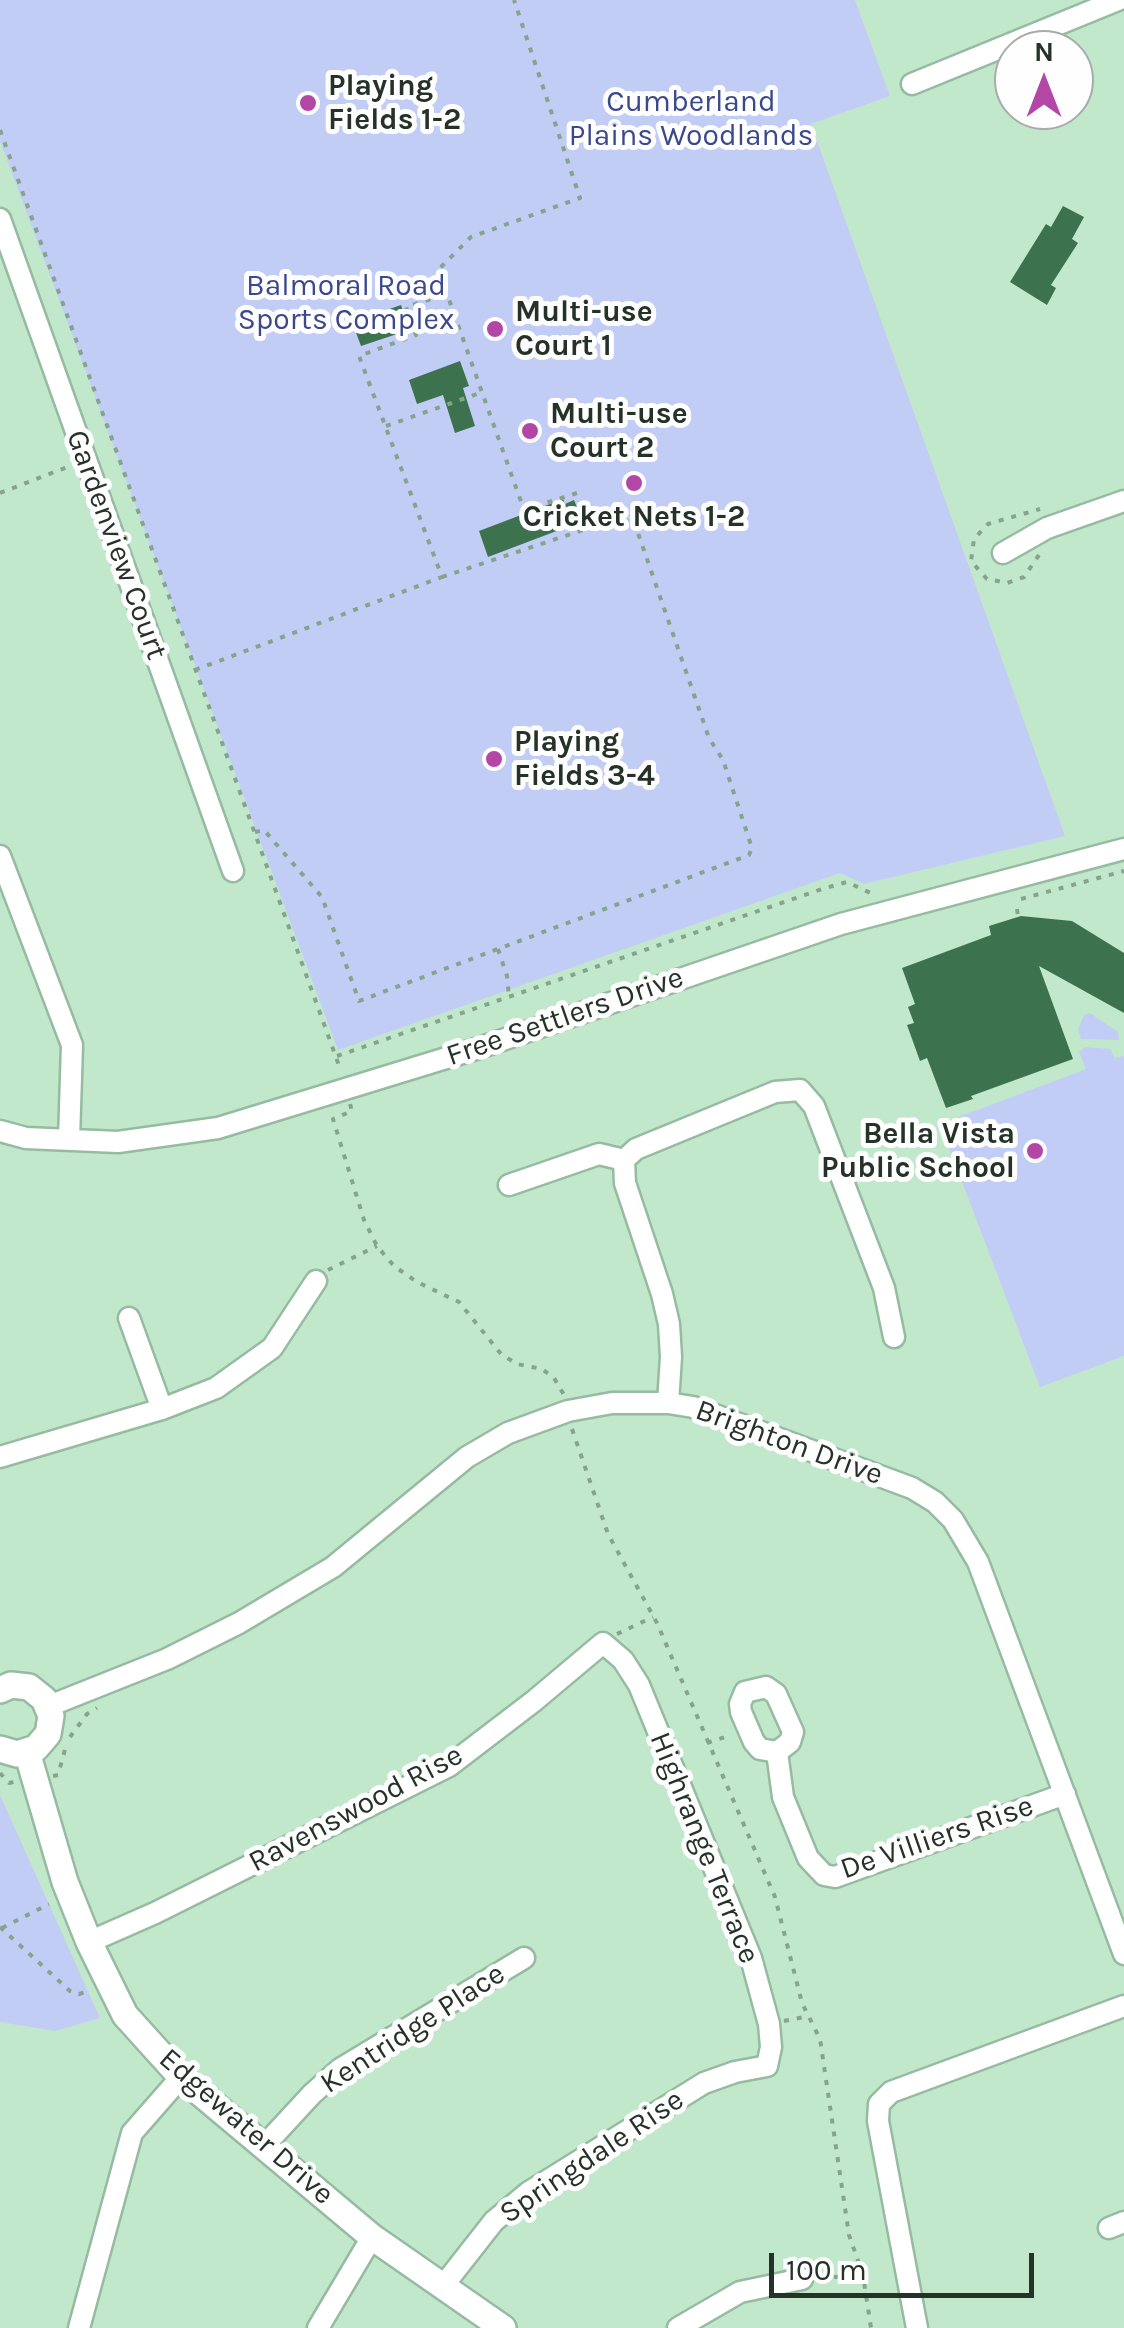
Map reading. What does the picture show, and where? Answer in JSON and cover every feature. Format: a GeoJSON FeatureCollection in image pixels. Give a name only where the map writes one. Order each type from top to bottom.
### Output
{"type":"FeatureCollection","features":[{"type":"Feature","properties":{"kind":"street"},"geometry":{"type":"LineString","coordinates":[[912,84],[1118,0]]}},
{"type":"Feature","properties":{"kind":"street","name":"Gardenview Court"},"geometry":{"type":"LineString","coordinates":[[0,219],[233,871]]}},
{"type":"Feature","properties":{"kind":"street"},"geometry":{"type":"LineString","coordinates":[[1003,553],[1048,528],[1124,500]]}},
{"type":"Feature","properties":{"kind":"street","name":"Free Settlers Drive"},"geometry":{"type":"LineString","coordinates":[[0,1132],[26,1138],[118,1142],[177,1136],[235,1124],[479,1048],[841,924],[1124,848]]}},
{"type":"Feature","properties":{"kind":"street"},"geometry":{"type":"LineString","coordinates":[[0,856],[72,1044],[69,1140]]}},
{"type":"Feature","properties":{"kind":"street"},"geometry":{"type":"LineString","coordinates":[[668,1403],[668,1324],[662,1294],[625,1183],[624,1160],[636,1149],[775,1092],[800,1090],[814,1106],[884,1288],[894,1336]]}},
{"type":"Feature","properties":{"kind":"street"},"geometry":{"type":"LineString","coordinates":[[509,1185],[599,1154],[624,1160]]}},
{"type":"Feature","properties":{"kind":"street"},"geometry":{"type":"LineString","coordinates":[[0,1457],[216,1388],[272,1348],[316,1281]]}},
{"type":"Feature","properties":{"kind":"street"},"geometry":{"type":"LineString","coordinates":[[129,1318],[162,1408]]}},
{"type":"Feature","properties":{"kind":"street","name":"Brighton Drive"},"geometry":{"type":"LineString","coordinates":[[48,1706],[167,1659],[286,1596],[333,1568],[466,1458],[508,1432],[586,1406],[641,1401],[720,1414],[912,1488],[935,1502],[953,1520],[978,1562],[1124,1954]]}},
{"type":"Feature","properties":{"kind":"street","name":"Ravenswood Rise"},"geometry":{"type":"LineString","coordinates":[[89,1942],[172,1905],[449,1766],[534,1702],[603,1643]]}},
{"type":"Feature","properties":{"kind":"street","name":"Highrange Terrace"},"geometry":{"type":"LineString","coordinates":[[603,1643],[623,1660],[639,1685],[751,1958],[769,2024],[771,2047],[766,2066]]}},
{"type":"Feature","properties":{"kind":"street"},"geometry":{"type":"LineString","coordinates":[[0,1749],[17,1754],[27,1752],[43,1742],[50,1725],[48,1706],[30,1688],[1,1683]]}},
{"type":"Feature","properties":{"kind":"street","name":"Edgewater Drive"},"geometry":{"type":"LineString","coordinates":[[27,1752],[65,1882],[125,2016],[180,2076],[372,2238],[503,2328]]}},
{"type":"Feature","properties":{"kind":"street","name":"De Villiers Rise"},"geometry":{"type":"LineString","coordinates":[[777,1752],[783,1797],[808,1858],[824,1875],[836,1877],[1064,1794]]}},
{"type":"Feature","properties":{"kind":"street","name":"Kentridge Place"},"geometry":{"type":"LineString","coordinates":[[264,2146],[340,2069],[524,1958]]}},
{"type":"Feature","properties":{"kind":"street"},"geometry":{"type":"LineString","coordinates":[[918,2328],[878,2121],[879,2104],[890,2092],[1124,2006]]}},
{"type":"Feature","properties":{"kind":"street","name":"Springdale Rise"},"geometry":{"type":"LineString","coordinates":[[442,2286],[494,2220],[530,2192],[704,2083],[766,2066]]}},
{"type":"Feature","properties":{"kind":"street"},"geometry":{"type":"LineString","coordinates":[[79,2328],[132,2133],[180,2076]]}},
{"type":"Feature","properties":{"kind":"street"},"geometry":{"type":"LineString","coordinates":[[318,2328],[372,2238]]}},
{"type":"Feature","properties":{"kind":"street"},"geometry":{"type":"LineString","coordinates":[[678,2328],[740,2292],[802,2279]]}},
{"type":"Feature","properties":{"kind":"path"},"geometry":{"type":"LineString","coordinates":[[514,0],[580,198],[471,237],[438,270],[524,510],[576,493],[589,528]]}},
{"type":"Feature","properties":{"kind":"path"},"geometry":{"type":"LineString","coordinates":[[0,130],[337,1056],[822,889],[847,882],[877,896]]}},
{"type":"Feature","properties":{"kind":"path"},"geometry":{"type":"LineString","coordinates":[[442,577],[359,356],[416,335],[406,307],[447,294]]}},
{"type":"Feature","properties":{"kind":"path"},"geometry":{"type":"LineString","coordinates":[[386,426],[482,392]]}},
{"type":"Feature","properties":{"kind":"path"},"geometry":{"type":"LineString","coordinates":[[0,492],[75,464]]}},
{"type":"Feature","properties":{"kind":"path"},"geometry":{"type":"LineString","coordinates":[[196,670],[442,577],[589,528],[618,519],[639,524],[638,534],[709,738],[722,760],[752,848],[749,855],[359,1001],[322,898],[264,830],[254,833]]}},
{"type":"Feature","properties":{"kind":"path"},"geometry":{"type":"LineString","coordinates":[[1020,898],[1124,872]]}},
{"type":"Feature","properties":{"kind":"path"},"geometry":{"type":"LineString","coordinates":[[498,949],[509,999]]}},
{"type":"Feature","properties":{"kind":"path"},"geometry":{"type":"LineString","coordinates":[[352,1111],[333,1119],[364,1220],[377,1246],[394,1266],[417,1282],[459,1302],[501,1354],[517,1364],[542,1369],[554,1378],[564,1395]]}},
{"type":"Feature","properties":{"kind":"path"},"geometry":{"type":"LineString","coordinates":[[316,1281],[328,1270],[377,1246]]}},
{"type":"Feature","properties":{"kind":"path"},"geometry":{"type":"LineString","coordinates":[[572,1430],[608,1534],[681,1676],[775,1897],[802,2004],[820,2038],[849,2236],[863,2275],[871,2328]]}},
{"type":"Feature","properties":{"kind":"path"},"geometry":{"type":"LineString","coordinates":[[603,1643],[653,1617]]}},
{"type":"Feature","properties":{"kind":"path"},"geometry":{"type":"LineString","coordinates":[[707,1743],[740,1732]]}},
{"type":"Feature","properties":{"kind":"path"},"geometry":{"type":"LineString","coordinates":[[50,1904],[1,1928],[70,1991],[89,1992]]}},
{"type":"Feature","properties":{"kind":"path"},"geometry":{"type":"LineString","coordinates":[[802,2279],[863,2275]]}},
{"type":"Feature","properties":{"kind":"green space","name":"Balmoral Road Sports Complex"},"geometry":{"type":"Polygon","coordinates":[[[0,0],[855,0],[890,96],[811,124],[1065,836],[864,884],[840,873],[338,1050],[0,141],[0,0]]]}},
{"type":"Feature","properties":{"kind":"green space"},"geometry":{"type":"Polygon","coordinates":[[[1090,1013],[1118,1032],[1119,1040],[1081,1039],[1078,1029],[1084,1015],[1090,1013]]]}},
{"type":"Feature","properties":{"kind":"green space"},"geometry":{"type":"Polygon","coordinates":[[[1085,1047],[1111,1049],[1114,1058],[1124,1056],[1124,1356],[1040,1387],[940,1124],[1086,1069],[1079,1052],[1085,1047]]]}},
{"type":"Feature","properties":{"kind":"green space"},"geometry":{"type":"Polygon","coordinates":[[[0,1795],[100,2018],[55,2031],[0,2022],[0,1795]]]}},
{"type":"Feature","properties":{"kind":"building"},"geometry":{"type":"Polygon","coordinates":[[[1063,206],[1084,217],[1072,239],[1078,243],[1051,285],[1056,288],[1047,305],[1010,282],[1046,224],[1051,227],[1063,206]]]}},
{"type":"Feature","properties":{"kind":"building"},"geometry":{"type":"Polygon","coordinates":[[[401,305],[409,330],[361,346],[352,322],[401,305]]]}},
{"type":"Feature","properties":{"kind":"building"},"geometry":{"type":"Polygon","coordinates":[[[460,361],[469,386],[463,388],[475,426],[455,433],[443,395],[417,404],[409,380],[460,361]]]}},
{"type":"Feature","properties":{"kind":"building"},"geometry":{"type":"Polygon","coordinates":[[[563,499],[565,504],[574,500],[580,515],[572,518],[575,524],[488,557],[479,531],[563,499]]]}},
{"type":"Feature","properties":{"kind":"building"},"geometry":{"type":"Polygon","coordinates":[[[1021,916],[1072,921],[1124,953],[1124,1013],[1039,966],[1073,1059],[946,1108],[927,1058],[920,1061],[907,1025],[914,1023],[908,1007],[915,1004],[902,968],[991,935],[989,926],[1021,916]]]}},
{"type":"Feature","properties":{"kind":"place","name":"Playing Fields 1-2"},"geometry":{"type":"Point","coordinates":[308,103]}},
{"type":"Feature","properties":{"kind":"place","name":"Multi-use Court 1"},"geometry":{"type":"Point","coordinates":[495,329]}},
{"type":"Feature","properties":{"kind":"place","name":"Multi-use Court 2"},"geometry":{"type":"Point","coordinates":[530,431]}},
{"type":"Feature","properties":{"kind":"place","name":"Cricket Nets 1-2"},"geometry":{"type":"Point","coordinates":[634,483]}},
{"type":"Feature","properties":{"kind":"place","name":"Playing Fields 3-4"},"geometry":{"type":"Point","coordinates":[494,759]}},
{"type":"Feature","properties":{"kind":"place","name":"Bella Vista Public School"},"geometry":{"type":"Point","coordinates":[1035,1151]}},
{"type":"Feature","properties":{"kind":"park label","name":"Cumberland Plains Woodlands"},"geometry":{"type":"Point","coordinates":[691,119]}}]}
